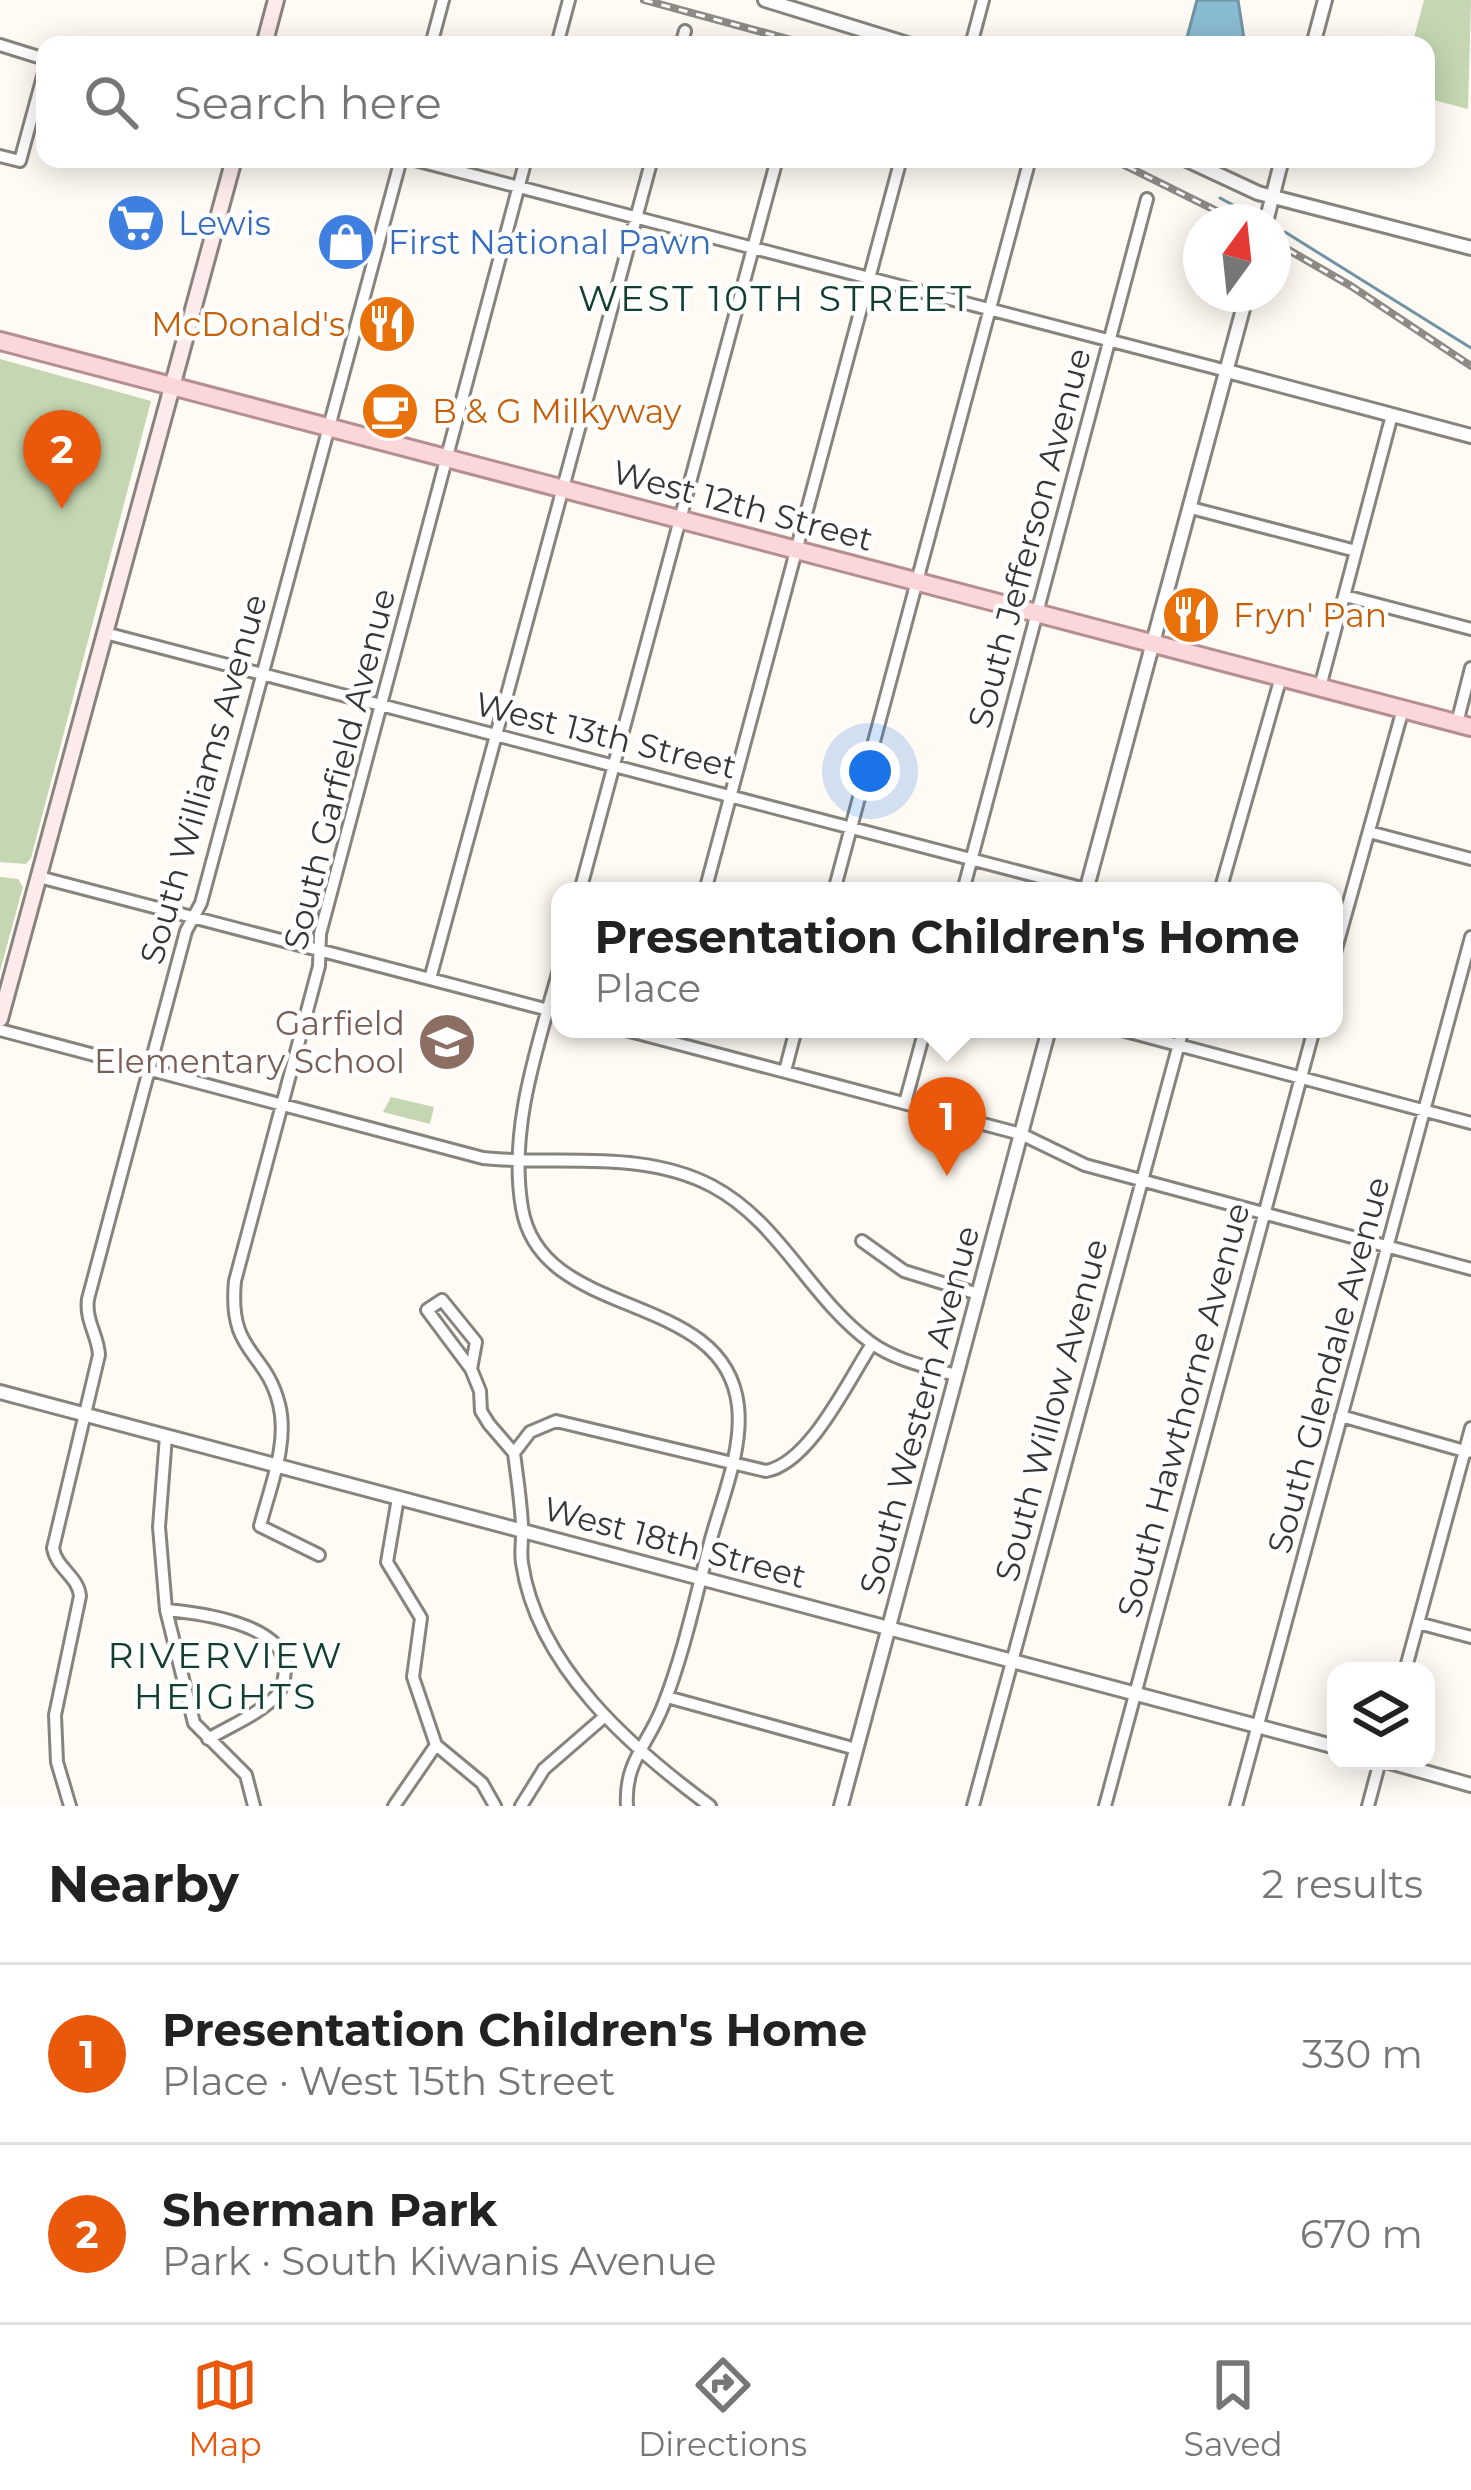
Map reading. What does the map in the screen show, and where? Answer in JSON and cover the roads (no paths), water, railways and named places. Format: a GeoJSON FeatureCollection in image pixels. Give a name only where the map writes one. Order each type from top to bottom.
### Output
{"type":"FeatureCollection","features":[{"type":"Feature","properties":{"kind":"main road"},"geometry":{"type":"LineString","coordinates":[[266,36],[276,0]]}},
{"type":"Feature","properties":{"kind":"main road"},"geometry":{"type":"LineString","coordinates":[[0,1019],[232,168]]}},
{"type":"Feature","properties":{"kind":"main road","name":"West 12th Street"},"geometry":{"type":"LineString","coordinates":[[0,341],[1464,725]]}},
{"type":"Feature","properties":{"kind":"street"},"geometry":{"type":"LineString","coordinates":[[433,36],[443,0]]}},
{"type":"Feature","properties":{"kind":"street"},"geometry":{"type":"LineString","coordinates":[[559,36],[569,0]]}},
{"type":"Feature","properties":{"kind":"street"},"geometry":{"type":"LineString","coordinates":[[765,0],[882,36]]}},
{"type":"Feature","properties":{"kind":"street"},"geometry":{"type":"LineString","coordinates":[[973,36],[983,0]]}},
{"type":"Feature","properties":{"kind":"street"},"geometry":{"type":"LineString","coordinates":[[1314,36],[1324,0]]}},
{"type":"Feature","properties":{"kind":"street"},"geometry":{"type":"LineString","coordinates":[[684,36],[685,31]]}},
{"type":"Feature","properties":{"kind":"street"},"geometry":{"type":"LineString","coordinates":[[0,45],[36,56]]}},
{"type":"Feature","properties":{"kind":"street"},"geometry":{"type":"LineString","coordinates":[[0,156],[20,161],[36,102]]}},
{"type":"Feature","properties":{"kind":"street","name":"South Williams Avenue"},"geometry":{"type":"LineString","coordinates":[[70,1806],[58,1762],[56,1715],[80,1596],[53,1548],[99,1355],[88,1320],[88,1299],[399,168]]}},
{"type":"Feature","properties":{"kind":"street"},"geometry":{"type":"LineString","coordinates":[[446,168],[1471,436]]}},
{"type":"Feature","properties":{"kind":"street","name":"South Garfield Avenue"},"geometry":{"type":"LineString","coordinates":[[319,1555],[260,1526],[283,1429],[278,1402],[243,1344],[233,1311],[235,1281],[320,951],[320,934],[524,168]]}},
{"type":"Feature","properties":{"kind":"street"},"geometry":{"type":"LineString","coordinates":[[430,980],[650,168]]}},
{"type":"Feature","properties":{"kind":"street"},"geometry":{"type":"LineString","coordinates":[[582,882],[775,168]]}},
{"type":"Feature","properties":{"kind":"street"},"geometry":{"type":"LineString","coordinates":[[707,882],[899,168]]}},
{"type":"Feature","properties":{"kind":"street"},"geometry":{"type":"LineString","coordinates":[[836,882],[1028,168]]}},
{"type":"Feature","properties":{"kind":"street"},"geometry":{"type":"LineString","coordinates":[[1203,168],[1246,189],[1471,248]]}},
{"type":"Feature","properties":{"kind":"street"},"geometry":{"type":"LineString","coordinates":[[1271,204],[1280,168]]}},
{"type":"Feature","properties":{"kind":"street","name":"South Jefferson Avenue"},"geometry":{"type":"LineString","coordinates":[[965,882],[1147,199]]}},
{"type":"Feature","properties":{"kind":"street"},"geometry":{"type":"LineString","coordinates":[[1091,882],[1243,312]]}},
{"type":"Feature","properties":{"kind":"street"},"geometry":{"type":"LineString","coordinates":[[1320,687],[1392,415]]}},
{"type":"Feature","properties":{"kind":"street"},"geometry":{"type":"LineString","coordinates":[[1191,508],[1356,551]]}},
{"type":"Feature","properties":{"kind":"street"},"geometry":{"type":"LineString","coordinates":[[1345,596],[1471,629]]}},
{"type":"Feature","properties":{"kind":"street","name":"West 13th Street"},"geometry":{"type":"LineString","coordinates":[[105,633],[1059,882]]}},
{"type":"Feature","properties":{"kind":"street"},"geometry":{"type":"LineString","coordinates":[[1464,725],[1471,668]]}},
{"type":"Feature","properties":{"kind":"street"},"geometry":{"type":"LineString","coordinates":[[1223,882],[1281,677]]}},
{"type":"Feature","properties":{"kind":"street"},"geometry":{"type":"LineString","coordinates":[[1343,924],[1403,709]]}},
{"type":"Feature","properties":{"kind":"street"},"geometry":{"type":"LineString","coordinates":[[1369,832],[1471,859]]}},
{"type":"Feature","properties":{"kind":"street"},"geometry":{"type":"LineString","coordinates":[[39,877],[551,1011]]}},
{"type":"Feature","properties":{"kind":"street","name":"South Glendale Avenue"},"geometry":{"type":"LineString","coordinates":[[1236,1806],[1471,937]]}},
{"type":"Feature","properties":{"kind":"street"},"geometry":{"type":"LineString","coordinates":[[551,1022],[525,1108],[518,1162],[522,1211],[537,1247],[576,1281],[689,1332],[718,1358],[738,1400],[732,1463],[701,1577],[667,1697],[626,1777],[627,1806]]}},
{"type":"Feature","properties":{"kind":"street"},"geometry":{"type":"LineString","coordinates":[[0,1030],[483,1158],[645,1165],[713,1187],[759,1219],[824,1299],[872,1344],[956,1375]]}},
{"type":"Feature","properties":{"kind":"street"},"geometry":{"type":"LineString","coordinates":[[677,1038],[1021,1134],[1085,1165],[1471,1269]]}},
{"type":"Feature","properties":{"kind":"street"},"geometry":{"type":"LineString","coordinates":[[785,1071],[794,1038]]}},
{"type":"Feature","properties":{"kind":"street"},"geometry":{"type":"LineString","coordinates":[[905,1103],[923,1038]]}},
{"type":"Feature","properties":{"kind":"street","name":"South Western Avenue"},"geometry":{"type":"LineString","coordinates":[[841,1806],[1047,1038]]}},
{"type":"Feature","properties":{"kind":"street"},"geometry":{"type":"LineString","coordinates":[[1152,1038],[1471,1123]]}},
{"type":"Feature","properties":{"kind":"street","name":"South Willow Avenue"},"geometry":{"type":"LineString","coordinates":[[973,1806],[1180,1038]]}},
{"type":"Feature","properties":{"kind":"street","name":"South Hawthorne Avenue"},"geometry":{"type":"LineString","coordinates":[[1105,1806],[1312,1038]]}},
{"type":"Feature","properties":{"kind":"street"},"geometry":{"type":"LineString","coordinates":[[862,1241],[904,1270],[978,1294]]}},
{"type":"Feature","properties":{"kind":"street"},"geometry":{"type":"LineString","coordinates":[[471,1369],[476,1342],[442,1300],[428,1310],[471,1369],[480,1391],[481,1411],[514,1453],[522,1566],[537,1613],[604,1717],[710,1806]]}},
{"type":"Feature","properties":{"kind":"street"},"geometry":{"type":"LineString","coordinates":[[514,1453],[530,1432],[556,1421],[766,1471],[783,1468],[798,1456],[872,1344]]}},
{"type":"Feature","properties":{"kind":"street","name":"West 18th Street"},"geometry":{"type":"LineString","coordinates":[[0,1392],[1327,1745]]}},
{"type":"Feature","properties":{"kind":"street"},"geometry":{"type":"LineString","coordinates":[[1341,1416],[1468,1452]]}},
{"type":"Feature","properties":{"kind":"street"},"geometry":{"type":"LineString","coordinates":[[1407,1662],[1471,1428]]}},
{"type":"Feature","properties":{"kind":"street"},"geometry":{"type":"LineString","coordinates":[[166,1436],[159,1526],[166,1610],[194,1723],[246,1775],[254,1806]]}},
{"type":"Feature","properties":{"kind":"street"},"geometry":{"type":"LineString","coordinates":[[398,1498],[387,1562],[421,1618],[412,1677],[436,1744],[482,1784],[495,1806]]}},
{"type":"Feature","properties":{"kind":"street"},"geometry":{"type":"LineString","coordinates":[[166,1610],[193,1612],[257,1631],[269,1636],[283,1656],[283,1684],[271,1702],[208,1739]]}},
{"type":"Feature","properties":{"kind":"street"},"geometry":{"type":"LineString","coordinates":[[1418,1623],[1471,1637]]}},
{"type":"Feature","properties":{"kind":"street"},"geometry":{"type":"LineString","coordinates":[[667,1697],[856,1749]]}},
{"type":"Feature","properties":{"kind":"street"},"geometry":{"type":"LineString","coordinates":[[521,1806],[544,1769],[604,1717]]}},
{"type":"Feature","properties":{"kind":"street"},"geometry":{"type":"LineString","coordinates":[[394,1806],[436,1744]]}},
{"type":"Feature","properties":{"kind":"street"},"geometry":{"type":"LineString","coordinates":[[1368,1806],[1380,1770]]}},
{"type":"Feature","properties":{"kind":"street"},"geometry":{"type":"LineString","coordinates":[[1416,1770],[1471,1785]]}},
{"type":"Feature","properties":{"kind":"water"},"geometry":{"type":"Polygon","coordinates":[[[1197,0],[1238,0],[1244,36],[1187,36],[1197,0]]]}},
{"type":"Feature","properties":{"kind":"waterway"},"geometry":{"type":"LineString","coordinates":[[1220,198],[1231,204]]}},
{"type":"Feature","properties":{"kind":"waterway"},"geometry":{"type":"LineString","coordinates":[[1291,236],[1471,348]]}},
{"type":"Feature","properties":{"kind":"railway"},"geometry":{"type":"LineString","coordinates":[[644,0],[777,36]]}},
{"type":"Feature","properties":{"kind":"railway"},"geometry":{"type":"LineString","coordinates":[[1130,168],[1203,204]]}},
{"type":"Feature","properties":{"kind":"railway"},"geometry":{"type":"LineString","coordinates":[[1291,251],[1471,366]]}},
{"type":"Feature","properties":{"kind":"place","name":"Lewis"},"geometry":{"type":"Point","coordinates":[136,223]}},
{"type":"Feature","properties":{"kind":"place","name":"First National Pawn"},"geometry":{"type":"Point","coordinates":[346,242]}},
{"type":"Feature","properties":{"kind":"place","name":"McDonald's"},"geometry":{"type":"Point","coordinates":[387,324]}},
{"type":"Feature","properties":{"kind":"place","name":"B & G Milkyway"},"geometry":{"type":"Point","coordinates":[390,411]}},
{"type":"Feature","properties":{"kind":"place","name":"Sherman Park"},"geometry":{"type":"Point","coordinates":[62,509]}},
{"type":"Feature","properties":{"kind":"place","name":"Fryn' Pan"},"geometry":{"type":"Point","coordinates":[1191,615]}},
{"type":"Feature","properties":{"kind":"place","name":"Garfield Elementary School"},"geometry":{"type":"Point","coordinates":[447,1042]}},
{"type":"Feature","properties":{"kind":"place","name":"Presentation Children's Home"},"geometry":{"type":"Point","coordinates":[947,1176]}},
{"type":"Feature","properties":{"kind":"district","name":"WEST 10TH STREET"},"geometry":{"type":"Point","coordinates":[776,298]}},
{"type":"Feature","properties":{"kind":"district","name":"RIVERVIEW HEIGHTS"},"geometry":{"type":"Point","coordinates":[226,1676]}}]}
